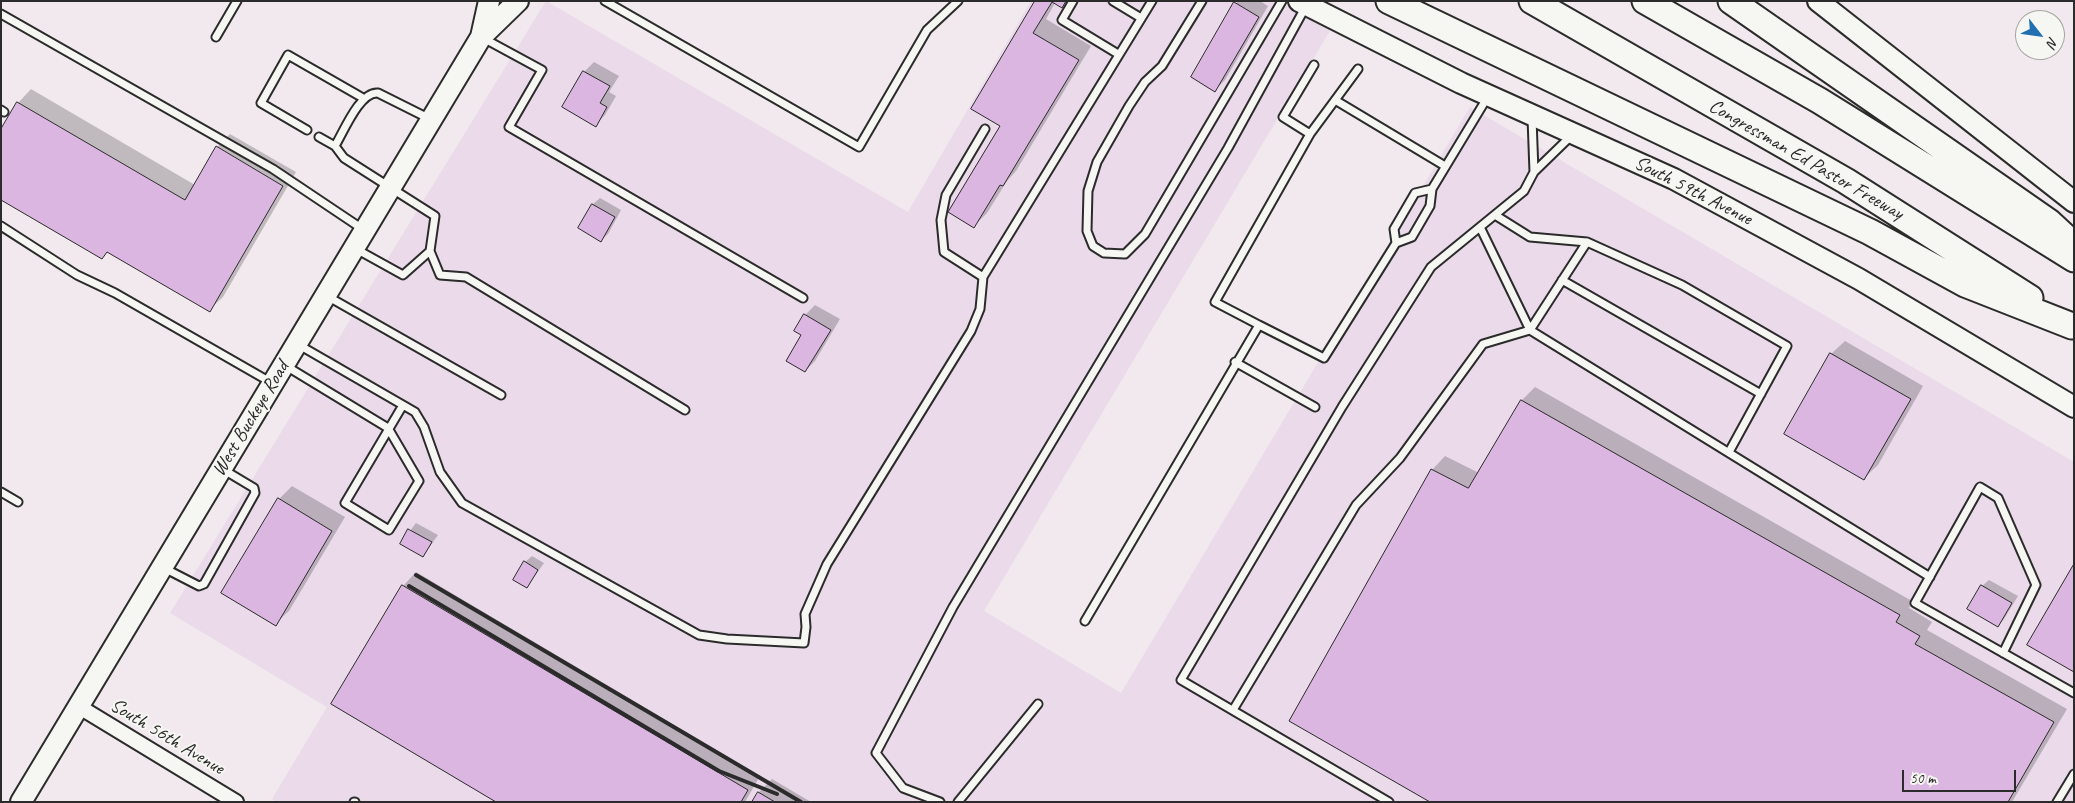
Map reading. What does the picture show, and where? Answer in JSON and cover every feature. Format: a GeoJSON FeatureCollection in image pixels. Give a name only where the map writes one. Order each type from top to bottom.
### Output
{"type":"FeatureCollection","features":[{"type":"Feature","properties":{"kind":"highway"},"geometry":{"type":"LineString","coordinates":[[1389,1],[1861,228],[1965,284],[2073,326]]}},
{"type":"Feature","properties":{"kind":"highway","name":"Congressman Ed Pastor Freeway"},"geometry":{"type":"LineString","coordinates":[[1532,1],[1846,181],[1953,247],[2073,326]]}},
{"type":"Feature","properties":{"kind":"highway"},"geometry":{"type":"LineString","coordinates":[[1645,1],[1820,101],[2074,260]]}},
{"type":"Feature","properties":{"kind":"highway"},"geometry":{"type":"LineString","coordinates":[[1731,1],[2050,222],[2074,245]]}},
{"type":"Feature","properties":{"kind":"main road","name":"West Buckeye Road"},"geometry":{"type":"LineString","coordinates":[[481,37],[489,1]]}},
{"type":"Feature","properties":{"kind":"main road","name":"West Buckeye Road"},"geometry":{"type":"LineString","coordinates":[[21,802],[481,37],[518,1]]}},
{"type":"Feature","properties":{"kind":"main road"},"geometry":{"type":"LineString","coordinates":[[1818,1],[2074,202]]}},
{"type":"Feature","properties":{"kind":"main road","name":"South 59th Avenue"},"geometry":{"type":"LineString","coordinates":[[1302,3],[1489,95],[1674,180],[1859,279],[2074,407]]}},
{"type":"Feature","properties":{"kind":"street","name":"South 56th Avenue"},"geometry":{"type":"LineString","coordinates":[[78,706],[236,802]]}},
{"type":"Feature","properties":{"kind":"lane"},"geometry":{"type":"LineString","coordinates":[[216,37],[237,1]]}},
{"type":"Feature","properties":{"kind":"lane"},"geometry":{"type":"LineString","coordinates":[[605,1],[859,147],[927,30],[958,1]]}},
{"type":"Feature","properties":{"kind":"lane"},"geometry":{"type":"LineString","coordinates":[[1073,1],[1062,20],[1118,54]]}},
{"type":"Feature","properties":{"kind":"lane"},"geometry":{"type":"LineString","coordinates":[[1113,1],[1141,18]]}},
{"type":"Feature","properties":{"kind":"lane"},"geometry":{"type":"LineString","coordinates":[[297,343],[415,412],[424,427],[440,472],[462,503],[699,635],[727,639],[804,643],[806,627],[804,614],[827,564],[971,331],[980,309],[983,277],[1152,1]]}},
{"type":"Feature","properties":{"kind":"lane"},"geometry":{"type":"LineString","coordinates":[[1202,1],[1162,66],[1145,82],[1097,162],[1088,191],[1087,231],[1093,246],[1104,252],[1125,254],[1145,234],[1282,1]]}},
{"type":"Feature","properties":{"kind":"lane"},"geometry":{"type":"LineString","coordinates":[[940,802],[903,788],[876,753],[954,607],[1228,148],[1302,3]]}},
{"type":"Feature","properties":{"kind":"lane"},"geometry":{"type":"LineString","coordinates":[[1,14],[272,169],[365,230]]}},
{"type":"Feature","properties":{"kind":"lane"},"geometry":{"type":"LineString","coordinates":[[481,37],[542,70],[509,127],[802,298]]}},
{"type":"Feature","properties":{"kind":"lane"},"geometry":{"type":"LineString","coordinates":[[307,130],[261,102],[288,55],[363,98]]}},
{"type":"Feature","properties":{"kind":"lane"},"geometry":{"type":"LineString","coordinates":[[1310,134],[1283,117],[1314,65]]}},
{"type":"Feature","properties":{"kind":"lane"},"geometry":{"type":"LineString","coordinates":[[1358,69],[1310,134],[1215,302],[1324,358],[1396,242],[1394,229],[1415,193],[1432,189]]}},
{"type":"Feature","properties":{"kind":"lane"},"geometry":{"type":"LineString","coordinates":[[335,146],[363,98],[372,92],[378,93],[431,120]]}},
{"type":"Feature","properties":{"kind":"lane"},"geometry":{"type":"LineString","coordinates":[[1396,242],[1412,237],[1430,206],[1432,189],[1489,95]]}},
{"type":"Feature","properties":{"kind":"lane"},"geometry":{"type":"LineString","coordinates":[[1336,100],[1445,166]]}},
{"type":"Feature","properties":{"kind":"lane"},"geometry":{"type":"LineString","coordinates":[[1532,114],[1534,172]]}},
{"type":"Feature","properties":{"kind":"lane"},"geometry":{"type":"LineString","coordinates":[[983,277],[944,252],[941,220],[946,195],[985,129]]}},
{"type":"Feature","properties":{"kind":"lane"},"geometry":{"type":"LineString","coordinates":[[1389,802],[1181,680],[1342,407],[1431,267],[1524,192],[1534,172],[1574,133]]}},
{"type":"Feature","properties":{"kind":"lane"},"geometry":{"type":"LineString","coordinates":[[319,137],[335,146],[344,158],[391,186],[435,216],[430,251],[440,274],[466,277],[685,410]]}},
{"type":"Feature","properties":{"kind":"lane"},"geometry":{"type":"LineString","coordinates":[[1495,215],[1530,237],[1587,242],[1682,286],[1787,346],[1728,452]]}},
{"type":"Feature","properties":{"kind":"lane"},"geometry":{"type":"LineString","coordinates":[[1,226],[77,275],[115,293],[273,383]]}},
{"type":"Feature","properties":{"kind":"lane"},"geometry":{"type":"LineString","coordinates":[[1480,227],[1530,330],[1930,577]]}},
{"type":"Feature","properties":{"kind":"lane"},"geometry":{"type":"LineString","coordinates":[[1233,710],[1356,505],[1400,458],[1483,344],[1530,330],[1587,242]]}},
{"type":"Feature","properties":{"kind":"lane"},"geometry":{"type":"LineString","coordinates":[[354,248],[404,275],[430,251]]}},
{"type":"Feature","properties":{"kind":"lane"},"geometry":{"type":"LineString","coordinates":[[1562,280],[1761,394]]}},
{"type":"Feature","properties":{"kind":"lane"},"geometry":{"type":"LineString","coordinates":[[325,296],[501,395]]}},
{"type":"Feature","properties":{"kind":"lane"},"geometry":{"type":"LineString","coordinates":[[1084,622],[1258,325]]}},
{"type":"Feature","properties":{"kind":"lane"},"geometry":{"type":"LineString","coordinates":[[1236,362],[1315,407]]}},
{"type":"Feature","properties":{"kind":"lane"},"geometry":{"type":"LineString","coordinates":[[284,364],[388,428],[419,481],[389,530],[345,503],[388,428],[403,405]]}},
{"type":"Feature","properties":{"kind":"lane"},"geometry":{"type":"LineString","coordinates":[[162,567],[199,586],[204,584],[255,493],[254,488],[221,468]]}},
{"type":"Feature","properties":{"kind":"lane"},"geometry":{"type":"LineString","coordinates":[[2003,653],[2036,584],[1998,498],[1980,487],[1915,603],[2003,653],[2074,693]]}},
{"type":"Feature","properties":{"kind":"lane"},"geometry":{"type":"LineString","coordinates":[[1,492],[18,502]]}},
{"type":"Feature","properties":{"kind":"lane"},"geometry":{"type":"LineString","coordinates":[[958,802],[1038,704]]}},
{"type":"Feature","properties":{"kind":"lane"},"geometry":{"type":"LineString","coordinates":[[2058,802],[2074,774]]}},
{"type":"Feature","properties":{"kind":"shaded area"},"geometry":{"type":"Polygon","coordinates":[[[546,1],[908,212],[1031,1],[1280,1],[1331,29],[984,611],[1121,693],[1470,107],[2074,462],[2074,802],[277,802],[272,799],[327,707],[170,613],[546,1]]]}},
{"type":"Feature","properties":{"kind":"building"},"geometry":{"type":"Polygon","coordinates":[[[1035,1],[1066,1],[1062,8],[1052,2],[1033,33],[1079,60],[1003,186],[1000,185],[974,228],[948,212],[1000,126],[971,109],[1035,1]]]}},
{"type":"Feature","properties":{"kind":"building"},"geometry":{"type":"Polygon","coordinates":[[[1234,2],[1259,17],[1215,92],[1191,77],[1234,2]]]}},
{"type":"Feature","properties":{"kind":"building"},"geometry":{"type":"Polygon","coordinates":[[[583,71],[610,86],[600,103],[607,107],[596,127],[562,107],[583,71]]]}},
{"type":"Feature","properties":{"kind":"building"},"geometry":{"type":"Polygon","coordinates":[[[17,102],[185,200],[216,146],[283,186],[210,312],[107,252],[102,259],[1,200],[1,129],[17,102]]]}},
{"type":"Feature","properties":{"kind":"building"},"geometry":{"type":"Polygon","coordinates":[[[592,204],[615,217],[601,242],[578,228],[592,204]]]}},
{"type":"Feature","properties":{"kind":"building"},"geometry":{"type":"Polygon","coordinates":[[[804,314],[831,330],[805,372],[786,361],[801,335],[794,331],[804,314]]]}},
{"type":"Feature","properties":{"kind":"building"},"geometry":{"type":"Polygon","coordinates":[[[1830,353],[1911,399],[1864,480],[1784,434],[1830,353]]]}},
{"type":"Feature","properties":{"kind":"building"},"geometry":{"type":"Polygon","coordinates":[[[1521,400],[1900,615],[1896,622],[1920,636],[1915,644],[2054,722],[2008,802],[1430,802],[1289,721],[1431,469],[1468,488],[1521,400]]]}},
{"type":"Feature","properties":{"kind":"building"},"geometry":{"type":"Polygon","coordinates":[[[278,498],[332,531],[276,626],[221,593],[278,498]]]}},
{"type":"Feature","properties":{"kind":"building"},"geometry":{"type":"Polygon","coordinates":[[[408,529],[432,542],[423,557],[400,544],[408,529]]]}},
{"type":"Feature","properties":{"kind":"building"},"geometry":{"type":"Polygon","coordinates":[[[524,561],[538,570],[527,588],[513,580],[524,561]]]}},
{"type":"Feature","properties":{"kind":"building"},"geometry":{"type":"Polygon","coordinates":[[[2074,564],[2074,672],[2027,645],[2074,564]]]}},
{"type":"Feature","properties":{"kind":"building"},"geometry":{"type":"Polygon","coordinates":[[[402,585],[748,790],[741,802],[496,802],[331,704],[402,585]]]}},
{"type":"Feature","properties":{"kind":"building"},"geometry":{"type":"Polygon","coordinates":[[[1981,585],[2012,603],[1998,627],[1967,609],[1981,585]]]}},
{"type":"Feature","properties":{"kind":"building"},"geometry":{"type":"Polygon","coordinates":[[[758,792],[775,802],[752,802],[758,792]]]}},
{"type":"Feature","properties":{"kind":"railway"},"geometry":{"type":"LineString","coordinates":[[416,575],[801,802]]}},
{"type":"Feature","properties":{"kind":"railway"},"geometry":{"type":"LineString","coordinates":[[409,586],[719,771],[777,794]]}}]}
